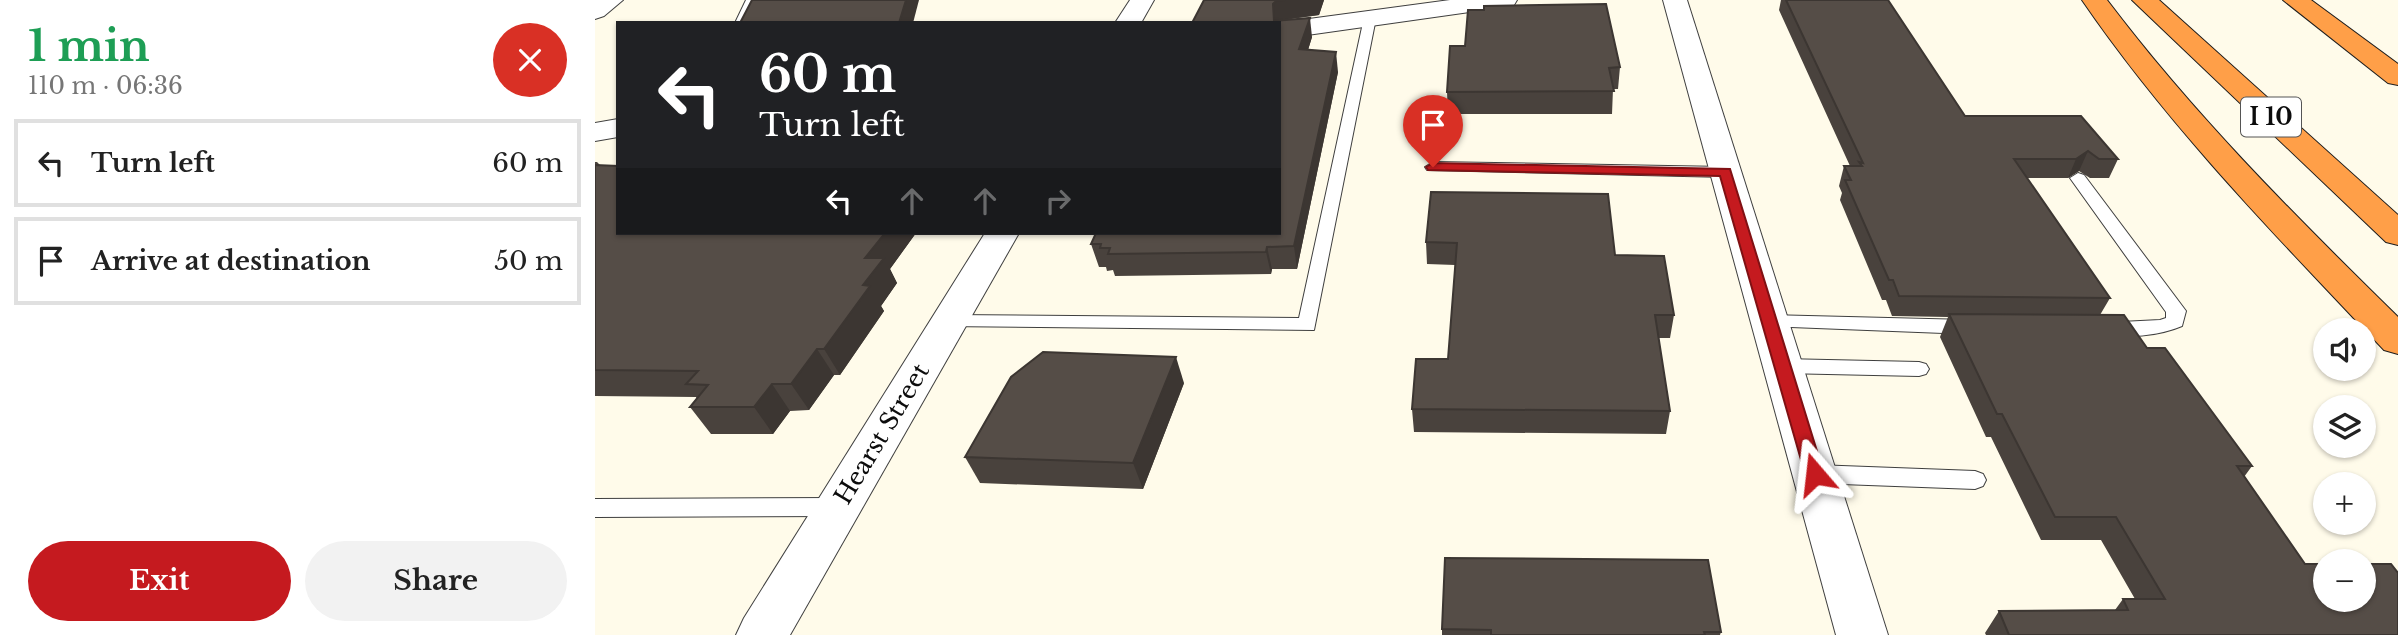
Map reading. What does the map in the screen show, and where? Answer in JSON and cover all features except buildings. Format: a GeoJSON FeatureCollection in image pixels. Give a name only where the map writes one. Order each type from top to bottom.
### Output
{"type":"FeatureCollection","features":[{"type":"Feature","properties":{"kind":"highway"},"geometry":{"type":"LineString","coordinates":[[2094,0],[2162,89],[2298,238],[2398,340]]}},
{"type":"Feature","properties":{"kind":"highway","name":"I 10"},"geometry":{"type":"LineString","coordinates":[[2144,0],[2398,234]]}},
{"type":"Feature","properties":{"kind":"highway"},"geometry":{"type":"LineString","coordinates":[[2295,0],[2398,77]]}},
{"type":"Feature","properties":{"kind":"highway"},"geometry":{"type":"LineString","coordinates":[[2316,0],[2398,47]]}},
{"type":"Feature","properties":{"kind":"street"},"geometry":{"type":"LineString","coordinates":[[595,11],[611,0]]}},
{"type":"Feature","properties":{"kind":"street"},"geometry":{"type":"LineString","coordinates":[[1129,21],[1142,0]]}},
{"type":"Feature","properties":{"kind":"street"},"geometry":{"type":"LineString","coordinates":[[1281,30],[1505,0]]}},
{"type":"Feature","properties":{"kind":"street"},"geometry":{"type":"LineString","coordinates":[[1675,0],[1862,635]]}},
{"type":"Feature","properties":{"kind":"street"},"geometry":{"type":"LineString","coordinates":[[595,132],[616,128]]}},
{"type":"Feature","properties":{"kind":"street","name":"Hearst Street"},"geometry":{"type":"LineString","coordinates":[[762,635],[1001,235]]}},
{"type":"Feature","properties":{"kind":"lane"},"geometry":{"type":"LineString","coordinates":[[742,21],[752,0]]}},
{"type":"Feature","properties":{"kind":"lane"},"geometry":{"type":"LineString","coordinates":[[949,321],[1307,325],[1370,18]]}},
{"type":"Feature","properties":{"kind":"lane"},"geometry":{"type":"LineString","coordinates":[[1433,167],[1725,172]]}},
{"type":"Feature","properties":{"kind":"lane"},"geometry":{"type":"LineString","coordinates":[[2078,178],[2176,311],[2175,321],[2164,326],[2094,328]]}},
{"type":"Feature","properties":{"kind":"lane"},"geometry":{"type":"LineString","coordinates":[[1769,320],[1845,320],[1905,327],[1986,327]]}},
{"type":"Feature","properties":{"kind":"lane"},"geometry":{"type":"LineString","coordinates":[[1782,366],[1919,369]]}},
{"type":"Feature","properties":{"kind":"lane"},"geometry":{"type":"LineString","coordinates":[[1815,474],[1975,480]]}},
{"type":"Feature","properties":{"kind":"lane"},"geometry":{"type":"LineString","coordinates":[[595,508],[838,507]]}},
{"type":"Feature","properties":{"kind":"route"},"geometry":{"type":"LineString","coordinates":[[1433,167],[1725,172],[1815,474]]}}]}
